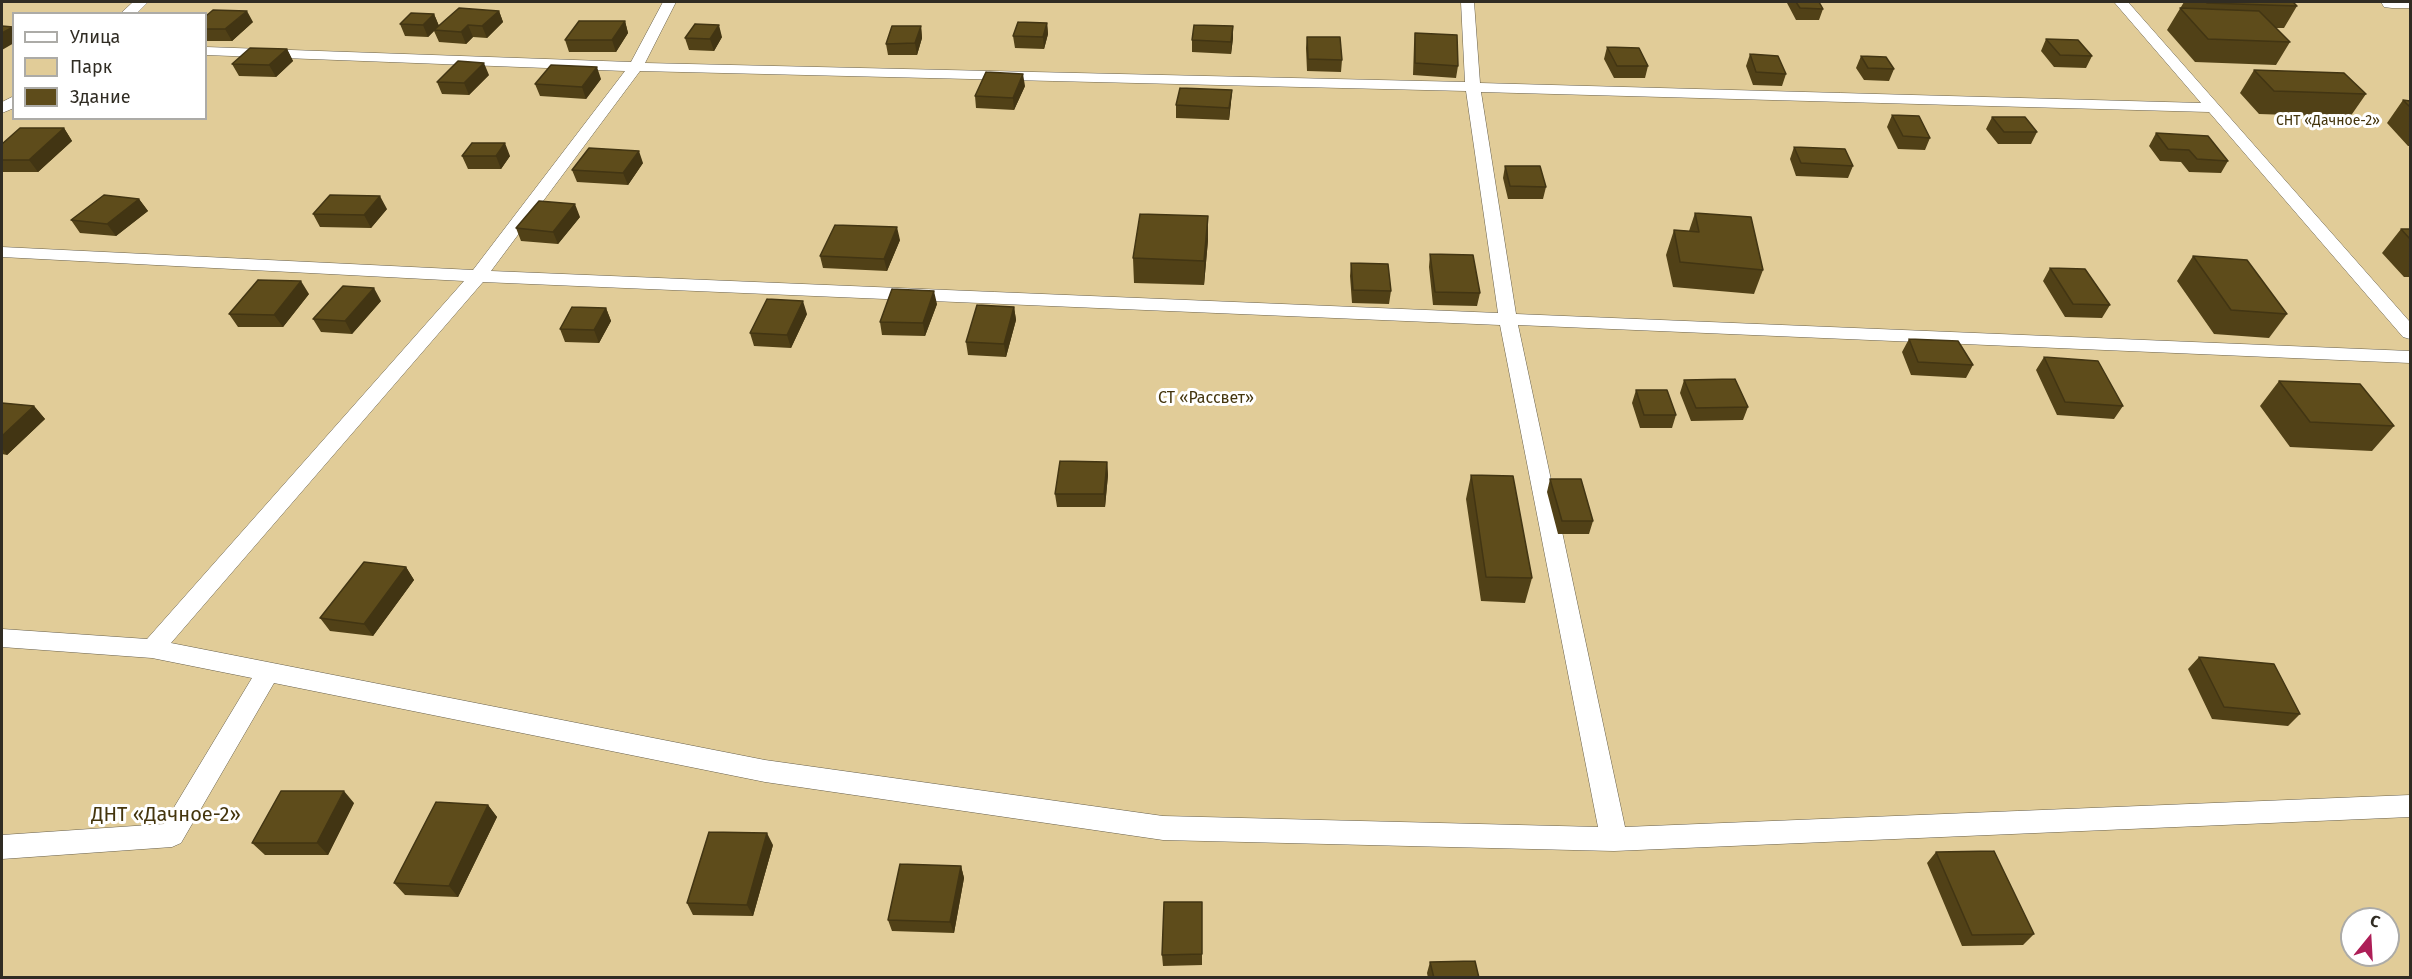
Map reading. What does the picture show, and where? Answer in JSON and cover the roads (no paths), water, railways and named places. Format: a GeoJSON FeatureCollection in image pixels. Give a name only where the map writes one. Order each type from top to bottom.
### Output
{"type":"FeatureCollection","features":[{"type":"Feature","properties":{"kind":"street"},"geometry":{"type":"LineString","coordinates":[[2392,2],[2410,2]]}},
{"type":"Feature","properties":{"kind":"lane"},"geometry":{"type":"LineString","coordinates":[[129,12],[141,2]]}},
{"type":"Feature","properties":{"kind":"lane"},"geometry":{"type":"LineString","coordinates":[[152,649],[478,276],[636,68],[669,2]]}},
{"type":"Feature","properties":{"kind":"lane"},"geometry":{"type":"LineString","coordinates":[[1468,2],[1473,87],[1508,320],[1614,838]]}},
{"type":"Feature","properties":{"kind":"lane"},"geometry":{"type":"LineString","coordinates":[[2121,2],[2410,333]]}},
{"type":"Feature","properties":{"kind":"lane"},"geometry":{"type":"LineString","coordinates":[[207,51],[636,68],[1473,87],[2214,108]]}},
{"type":"Feature","properties":{"kind":"lane"},"geometry":{"type":"LineString","coordinates":[[2,252],[478,276],[2410,357]]}},
{"type":"Feature","properties":{"kind":"lane"},"geometry":{"type":"LineString","coordinates":[[2,638],[152,649],[765,771],[1163,828],[1614,838],[2410,806]]}},
{"type":"Feature","properties":{"kind":"lane"},"geometry":{"type":"LineString","coordinates":[[2,847],[172,835],[268,672]]}},
{"type":"Feature","properties":{"kind":"park label","name":"СНТ «Дачное-2»"},"geometry":{"type":"Point","coordinates":[2328,121]}},
{"type":"Feature","properties":{"kind":"park label","name":"СТ «Рассвет»"},"geometry":{"type":"Point","coordinates":[1206,399]}},
{"type":"Feature","properties":{"kind":"park label","name":"ДНТ «Дачное-2»"},"geometry":{"type":"Point","coordinates":[166,815]}}]}
